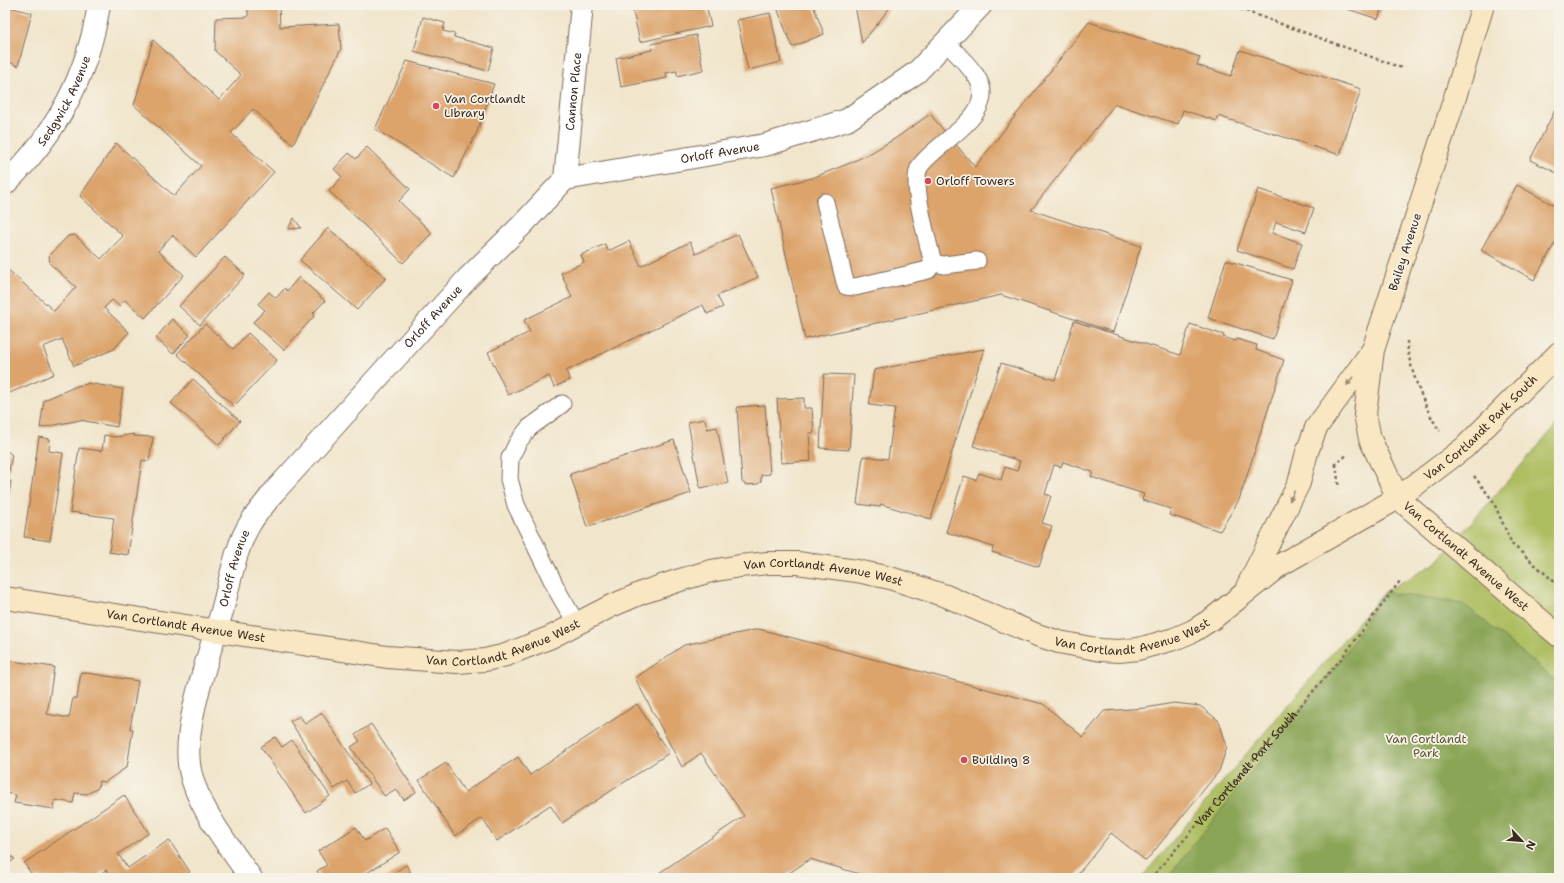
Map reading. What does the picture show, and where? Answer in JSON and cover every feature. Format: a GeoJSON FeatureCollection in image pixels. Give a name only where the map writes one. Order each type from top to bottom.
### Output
{"type":"FeatureCollection","features":[{"type":"Feature","properties":{"kind":"main road","name":"Bailey Avenue"},"geometry":{"type":"LineString","coordinates":[[1398,498],[1370,439],[1366,414],[1372,350],[1452,109],[1483,5]]}},
{"type":"Feature","properties":{"kind":"main road"},"geometry":{"type":"LineString","coordinates":[[1243,594],[1299,484],[1307,452],[1316,428],[1372,350]]}},
{"type":"Feature","properties":{"kind":"main road","name":"Van Cortlandt Park South"},"geometry":{"type":"LineString","coordinates":[[1398,498],[1464,448],[1559,353]]}},
{"type":"Feature","properties":{"kind":"main road","name":"Van Cortlandt Avenue West"},"geometry":{"type":"LineString","coordinates":[[5,598],[387,657],[457,662],[484,660],[506,655],[551,637],[609,606],[680,580],[711,571],[768,563],[797,563],[826,566],[890,578],[946,596],[1037,636],[1075,646],[1119,651],[1138,649],[1174,639],[1193,630],[1212,619],[1280,565],[1398,498],[1559,636]]}},
{"type":"Feature","properties":{"kind":"street","name":"Sedgwick Avenue"},"geometry":{"type":"LineString","coordinates":[[5,184],[41,145],[69,100],[79,78],[88,52],[99,5]]}},
{"type":"Feature","properties":{"kind":"street","name":"Cannon Place"},"geometry":{"type":"LineString","coordinates":[[565,179],[582,5]]}},
{"type":"Feature","properties":{"kind":"street","name":"Orloff Avenue"},"geometry":{"type":"LineString","coordinates":[[251,878],[211,818],[195,787],[190,770],[188,753],[194,707],[239,550],[251,522],[273,493],[468,278],[522,226],[565,179],[766,145],[847,120],[917,72],[981,5]]}},
{"type":"Feature","properties":{"kind":"lane"},"geometry":{"type":"LineString","coordinates":[[825,202],[846,286],[856,287],[928,270],[933,263],[916,181],[920,167],[934,152],[973,118],[981,103],[982,90],[977,77],[946,42]]}},
{"type":"Feature","properties":{"kind":"lane"},"geometry":{"type":"LineString","coordinates":[[933,263],[944,265],[977,261]]}},
{"type":"Feature","properties":{"kind":"lane"},"geometry":{"type":"LineString","coordinates":[[562,404],[530,428],[518,442],[510,458],[509,479],[516,505],[558,592],[576,623]]}},
{"type":"Feature","properties":{"kind":"path"},"geometry":{"type":"LineString","coordinates":[[1229,5],[1402,68]]}},
{"type":"Feature","properties":{"kind":"path"},"geometry":{"type":"LineString","coordinates":[[1407,335],[1407,351],[1431,420],[1457,454]]}},
{"type":"Feature","properties":{"kind":"path"},"geometry":{"type":"LineString","coordinates":[[1336,464],[1339,488]]}},
{"type":"Feature","properties":{"kind":"path"},"geometry":{"type":"LineString","coordinates":[[1493,501],[1512,544],[1559,586]]}},
{"type":"Feature","properties":{"kind":"path","name":"Van Cortlandt Park South"},"geometry":{"type":"LineString","coordinates":[[1151,878],[1341,659],[1400,580]]}},
{"type":"Feature","properties":{"kind":"green space","name":"Van Cortlandt Park"},"geometry":{"type":"Polygon","coordinates":[[[1559,422],[1559,878],[1141,878],[1384,592],[1436,563],[1559,422]]]}},
{"type":"Feature","properties":{"kind":"green space","name":"Van Cortlandt Park"},"geometry":{"type":"Polygon","coordinates":[[[1384,592],[1464,604],[1559,684],[1559,878],[1167,878],[1341,659],[1384,592]]]}},
{"type":"Feature","properties":{"kind":"building"},"geometry":{"type":"Polygon","coordinates":[[[248,5],[279,5],[280,27],[339,24],[341,49],[293,145],[253,109],[231,133],[274,172],[196,257],[172,235],[158,251],[184,275],[145,318],[125,300],[119,306],[112,300],[104,308],[129,332],[114,349],[74,366],[62,339],[43,347],[54,374],[5,395],[5,267],[54,311],[76,287],[50,264],[49,256],[68,236],[75,235],[101,259],[123,236],[80,196],[116,143],[174,196],[201,166],[134,105],[153,40],[219,100],[241,75],[215,51],[216,18],[248,17],[248,5]]]}},
{"type":"Feature","properties":{"kind":"building"},"geometry":{"type":"Polygon","coordinates":[[[638,5],[706,5],[711,26],[640,42],[632,7],[639,6],[638,5]]]}},
{"type":"Feature","properties":{"kind":"building"},"geometry":{"type":"Polygon","coordinates":[[[776,5],[813,5],[824,34],[792,47],[776,5]]]}},
{"type":"Feature","properties":{"kind":"building"},"geometry":{"type":"Polygon","coordinates":[[[855,5],[892,5],[862,43],[855,5]]]}},
{"type":"Feature","properties":{"kind":"building"},"geometry":{"type":"Polygon","coordinates":[[[1335,5],[1383,5],[1378,19],[1335,5]]]}},
{"type":"Feature","properties":{"kind":"building"},"geometry":{"type":"Polygon","coordinates":[[[5,6],[32,13],[18,66],[5,60],[5,6]]]}},
{"type":"Feature","properties":{"kind":"building"},"geometry":{"type":"Polygon","coordinates":[[[770,13],[781,62],[748,70],[737,20],[770,13]]]}},
{"type":"Feature","properties":{"kind":"building"},"geometry":{"type":"Polygon","coordinates":[[[423,17],[445,23],[443,31],[455,34],[454,37],[494,48],[488,71],[414,51],[423,17]]]}},
{"type":"Feature","properties":{"kind":"building","name":"Orloff Towers"},"geometry":{"type":"Polygon","coordinates":[[[1089,22],[1200,57],[1197,65],[1231,76],[1240,50],[1361,89],[1340,155],[1218,116],[1217,121],[1183,110],[1178,124],[1115,104],[1031,210],[1141,246],[1113,332],[1001,295],[805,339],[771,188],[812,178],[850,163],[896,138],[930,114],[975,167],[1089,22]]]}},
{"type":"Feature","properties":{"kind":"building"},"geometry":{"type":"Polygon","coordinates":[[[696,35],[703,70],[677,76],[677,71],[666,73],[667,78],[621,87],[616,58],[652,50],[651,44],[696,35]]]}},
{"type":"Feature","properties":{"kind":"building","name":"Van Cortlandt Library"},"geometry":{"type":"Polygon","coordinates":[[[407,61],[494,84],[477,132],[454,178],[375,129],[407,61]]]}},
{"type":"Feature","properties":{"kind":"building"},"geometry":{"type":"Polygon","coordinates":[[[1555,110],[1559,112],[1559,174],[1530,160],[1555,110]]]}},
{"type":"Feature","properties":{"kind":"building"},"geometry":{"type":"Polygon","coordinates":[[[367,147],[410,189],[399,201],[432,233],[403,263],[329,191],[342,177],[334,169],[349,153],[356,159],[367,147]]]}},
{"type":"Feature","properties":{"kind":"building"},"geometry":{"type":"Polygon","coordinates":[[[1517,185],[1559,208],[1559,236],[1534,280],[1481,250],[1517,185]]]}},
{"type":"Feature","properties":{"kind":"building"},"geometry":{"type":"Polygon","coordinates":[[[1258,189],[1314,208],[1306,232],[1276,222],[1272,233],[1302,243],[1293,269],[1237,250],[1258,189]]]}},
{"type":"Feature","properties":{"kind":"building"},"geometry":{"type":"Polygon","coordinates":[[[294,218],[301,228],[288,229],[294,218]]]}},
{"type":"Feature","properties":{"kind":"building"},"geometry":{"type":"Polygon","coordinates":[[[328,228],[386,278],[357,310],[300,260],[328,228]]]}},
{"type":"Feature","properties":{"kind":"building"},"geometry":{"type":"Polygon","coordinates":[[[738,234],[758,277],[717,296],[723,307],[707,314],[703,305],[566,371],[570,380],[554,387],[549,376],[508,395],[488,352],[530,332],[524,320],[572,297],[561,273],[584,262],[581,255],[605,244],[608,251],[629,241],[641,266],[690,242],[696,254],[738,234]]]}},
{"type":"Feature","properties":{"kind":"building"},"geometry":{"type":"Polygon","coordinates":[[[225,257],[245,275],[200,325],[179,306],[225,257]]]}},
{"type":"Feature","properties":{"kind":"building"},"geometry":{"type":"Polygon","coordinates":[[[1226,260],[1292,280],[1273,339],[1208,318],[1226,260]]]}},
{"type":"Feature","properties":{"kind":"building"},"geometry":{"type":"Polygon","coordinates":[[[299,277],[325,301],[313,313],[315,315],[284,350],[253,322],[265,310],[258,304],[269,292],[276,298],[285,288],[287,291],[299,277]]]}},
{"type":"Feature","properties":{"kind":"building"},"geometry":{"type":"Polygon","coordinates":[[[172,319],[190,335],[173,354],[156,338],[172,319]]]}},
{"type":"Feature","properties":{"kind":"building"},"geometry":{"type":"Polygon","coordinates":[[[1074,321],[1180,355],[1190,324],[1224,335],[1223,337],[1236,341],[1237,339],[1257,345],[1256,350],[1284,360],[1239,500],[1220,531],[1169,515],[1171,509],[1142,500],[1144,494],[1091,477],[1093,472],[1063,462],[1061,467],[1054,465],[1045,494],[1051,496],[1042,523],[1052,526],[1039,567],[992,552],[993,547],[946,532],[964,476],[976,480],[979,473],[1001,480],[1005,467],[1017,471],[1020,461],[973,446],[1001,363],[1055,380],[1074,321]]]}},
{"type":"Feature","properties":{"kind":"building"},"geometry":{"type":"Polygon","coordinates":[[[205,324],[233,349],[248,333],[277,360],[234,406],[177,354],[205,324]]]}},
{"type":"Feature","properties":{"kind":"building"},"geometry":{"type":"Polygon","coordinates":[[[984,349],[931,519],[880,504],[880,507],[857,504],[863,456],[888,459],[895,408],[869,405],[874,370],[984,349]]]}},
{"type":"Feature","properties":{"kind":"building"},"geometry":{"type":"Polygon","coordinates":[[[824,374],[854,375],[849,450],[820,448],[824,374]]]}},
{"type":"Feature","properties":{"kind":"building"},"geometry":{"type":"Polygon","coordinates":[[[193,379],[240,421],[219,445],[171,403],[193,379]]]}},
{"type":"Feature","properties":{"kind":"building"},"geometry":{"type":"Polygon","coordinates":[[[87,383],[123,389],[117,427],[80,420],[40,428],[44,400],[87,383]]]}},
{"type":"Feature","properties":{"kind":"building"},"geometry":{"type":"Polygon","coordinates":[[[804,398],[804,408],[812,408],[814,433],[809,433],[811,461],[781,463],[777,399],[804,398]]]}},
{"type":"Feature","properties":{"kind":"building"},"geometry":{"type":"Polygon","coordinates":[[[765,405],[770,474],[761,475],[761,481],[758,484],[746,485],[742,482],[737,407],[765,405]]]}},
{"type":"Feature","properties":{"kind":"building"},"geometry":{"type":"Polygon","coordinates":[[[705,419],[707,429],[717,427],[728,483],[700,488],[688,422],[705,419]]]}},
{"type":"Feature","properties":{"kind":"building"},"geometry":{"type":"Polygon","coordinates":[[[134,434],[134,436],[153,437],[149,461],[142,460],[128,555],[109,552],[114,518],[70,512],[79,448],[102,451],[104,435],[115,437],[134,434]]]}},
{"type":"Feature","properties":{"kind":"building"},"geometry":{"type":"Polygon","coordinates":[[[39,437],[50,439],[49,451],[63,453],[50,541],[24,537],[39,437]]]}},
{"type":"Feature","properties":{"kind":"building"},"geometry":{"type":"Polygon","coordinates":[[[674,440],[691,493],[587,527],[570,474],[674,440]]]}},
{"type":"Feature","properties":{"kind":"building"},"geometry":{"type":"Polygon","coordinates":[[[5,449],[12,455],[7,481],[11,481],[6,510],[5,449]]]}},
{"type":"Feature","properties":{"kind":"building","name":"Building 8"},"geometry":{"type":"Polygon","coordinates":[[[759,629],[1043,704],[1083,737],[1104,711],[1145,708],[1174,703],[1200,706],[1219,721],[1227,747],[1219,771],[1146,861],[1111,833],[1075,878],[865,878],[866,876],[810,859],[782,878],[662,878],[659,873],[744,816],[701,753],[682,767],[635,678],[684,645],[759,629]]]}},
{"type":"Feature","properties":{"kind":"building"},"geometry":{"type":"Polygon","coordinates":[[[5,660],[54,667],[47,714],[69,718],[73,698],[77,698],[81,672],[138,681],[130,729],[133,729],[127,767],[105,782],[99,781],[98,788],[87,794],[75,793],[73,803],[55,800],[54,809],[14,803],[16,795],[5,793],[5,660]]]}},
{"type":"Feature","properties":{"kind":"building"},"geometry":{"type":"Polygon","coordinates":[[[637,704],[669,753],[562,823],[550,805],[497,841],[482,818],[455,836],[419,780],[446,763],[465,792],[518,757],[530,775],[637,704]]]}},
{"type":"Feature","properties":{"kind":"building"},"geometry":{"type":"Polygon","coordinates":[[[322,713],[369,784],[355,793],[347,781],[334,789],[290,721],[300,716],[305,724],[322,713]]]}},
{"type":"Feature","properties":{"kind":"building"},"geometry":{"type":"Polygon","coordinates":[[[371,724],[416,792],[404,800],[396,789],[384,796],[351,747],[360,741],[355,735],[371,724]]]}},
{"type":"Feature","properties":{"kind":"building"},"geometry":{"type":"Polygon","coordinates":[[[275,737],[282,747],[292,740],[330,796],[306,813],[261,747],[275,737]]]}},
{"type":"Feature","properties":{"kind":"building"},"geometry":{"type":"Polygon","coordinates":[[[124,795],[149,833],[118,854],[128,868],[169,840],[190,872],[181,878],[111,878],[106,870],[93,878],[34,878],[24,863],[124,795]]]}},
{"type":"Feature","properties":{"kind":"building"},"geometry":{"type":"Polygon","coordinates":[[[356,827],[365,841],[385,828],[400,852],[359,878],[321,878],[317,871],[327,865],[318,851],[356,827]]]}},
{"type":"Feature","properties":{"kind":"building"},"geometry":{"type":"Polygon","coordinates":[[[5,853],[15,859],[5,866],[5,853]]]}},
{"type":"Feature","properties":{"kind":"building"},"geometry":{"type":"Polygon","coordinates":[[[406,865],[414,878],[386,878],[406,865]]]}},
{"type":"Feature","properties":{"kind":"place","name":"Van Cortlandt Library"},"geometry":{"type":"Point","coordinates":[436,106]}},
{"type":"Feature","properties":{"kind":"place","name":"Orloff Towers"},"geometry":{"type":"Point","coordinates":[928,181]}},
{"type":"Feature","properties":{"kind":"place","name":"Building 8"},"geometry":{"type":"Point","coordinates":[964,760]}}]}
